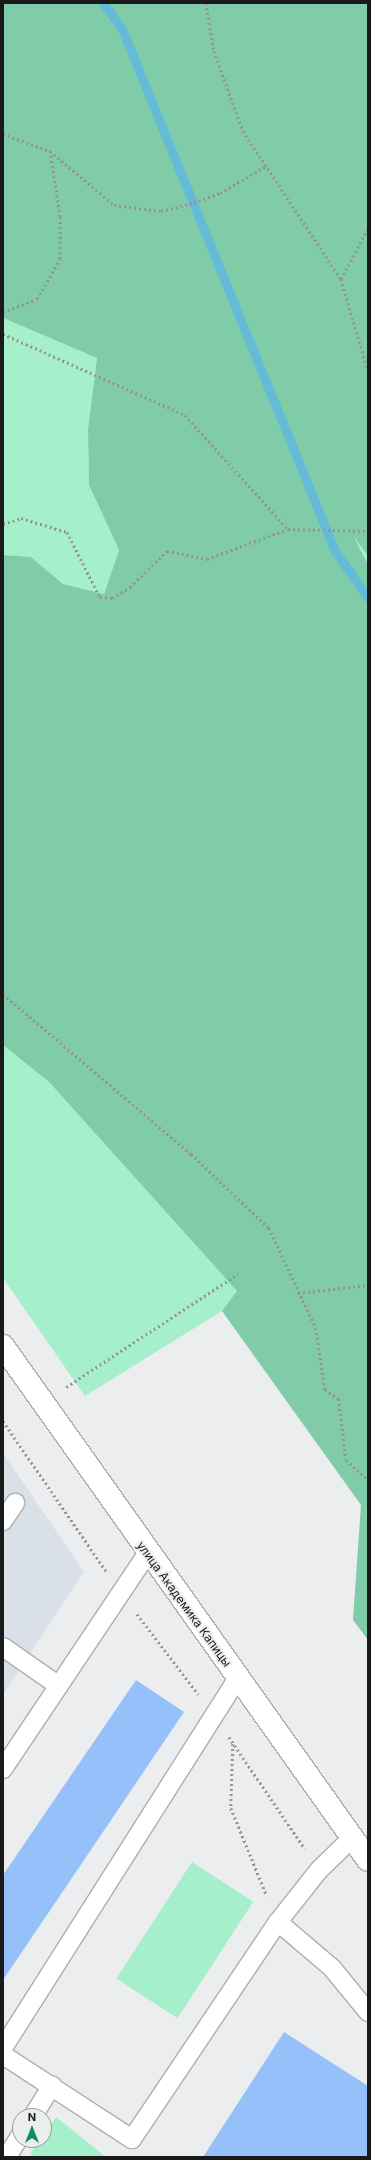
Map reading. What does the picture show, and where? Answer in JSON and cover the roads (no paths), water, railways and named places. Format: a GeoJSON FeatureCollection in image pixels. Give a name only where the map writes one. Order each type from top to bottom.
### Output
{"type":"FeatureCollection","features":[{"type":"Feature","properties":{"kind":"street","name":"улица Академика Капицы"},"geometry":{"type":"LineString","coordinates":[[3,1346],[147,1554],[368,1860]]}},
{"type":"Feature","properties":{"kind":"lane"},"geometry":{"type":"LineString","coordinates":[[3,1521],[15,1503]]}},
{"type":"Feature","properties":{"kind":"lane"},"geometry":{"type":"LineString","coordinates":[[3,1769],[147,1554]]}},
{"type":"Feature","properties":{"kind":"lane"},"geometry":{"type":"LineString","coordinates":[[3,1648],[59,1686]]}},
{"type":"Feature","properties":{"kind":"lane"},"geometry":{"type":"LineString","coordinates":[[3,2048],[212,1714],[238,1678]]}},
{"type":"Feature","properties":{"kind":"lane"},"geometry":{"type":"LineString","coordinates":[[3,2055],[52,2085],[132,2139],[278,1922],[319,1870],[352,1837]]}},
{"type":"Feature","properties":{"kind":"lane"},"geometry":{"type":"LineString","coordinates":[[278,1922],[332,1968],[368,2012]]}},
{"type":"Feature","properties":{"kind":"lane"},"geometry":{"type":"LineString","coordinates":[[38,2108],[52,2085]]}},
{"type":"Feature","properties":{"kind":"lane"},"geometry":{"type":"LineString","coordinates":[[7,2157],[13,2148]]}},
{"type":"Feature","properties":{"kind":"waterway"},"geometry":{"type":"LineString","coordinates":[[103,3],[122,29],[335,551],[368,598]]}}]}
